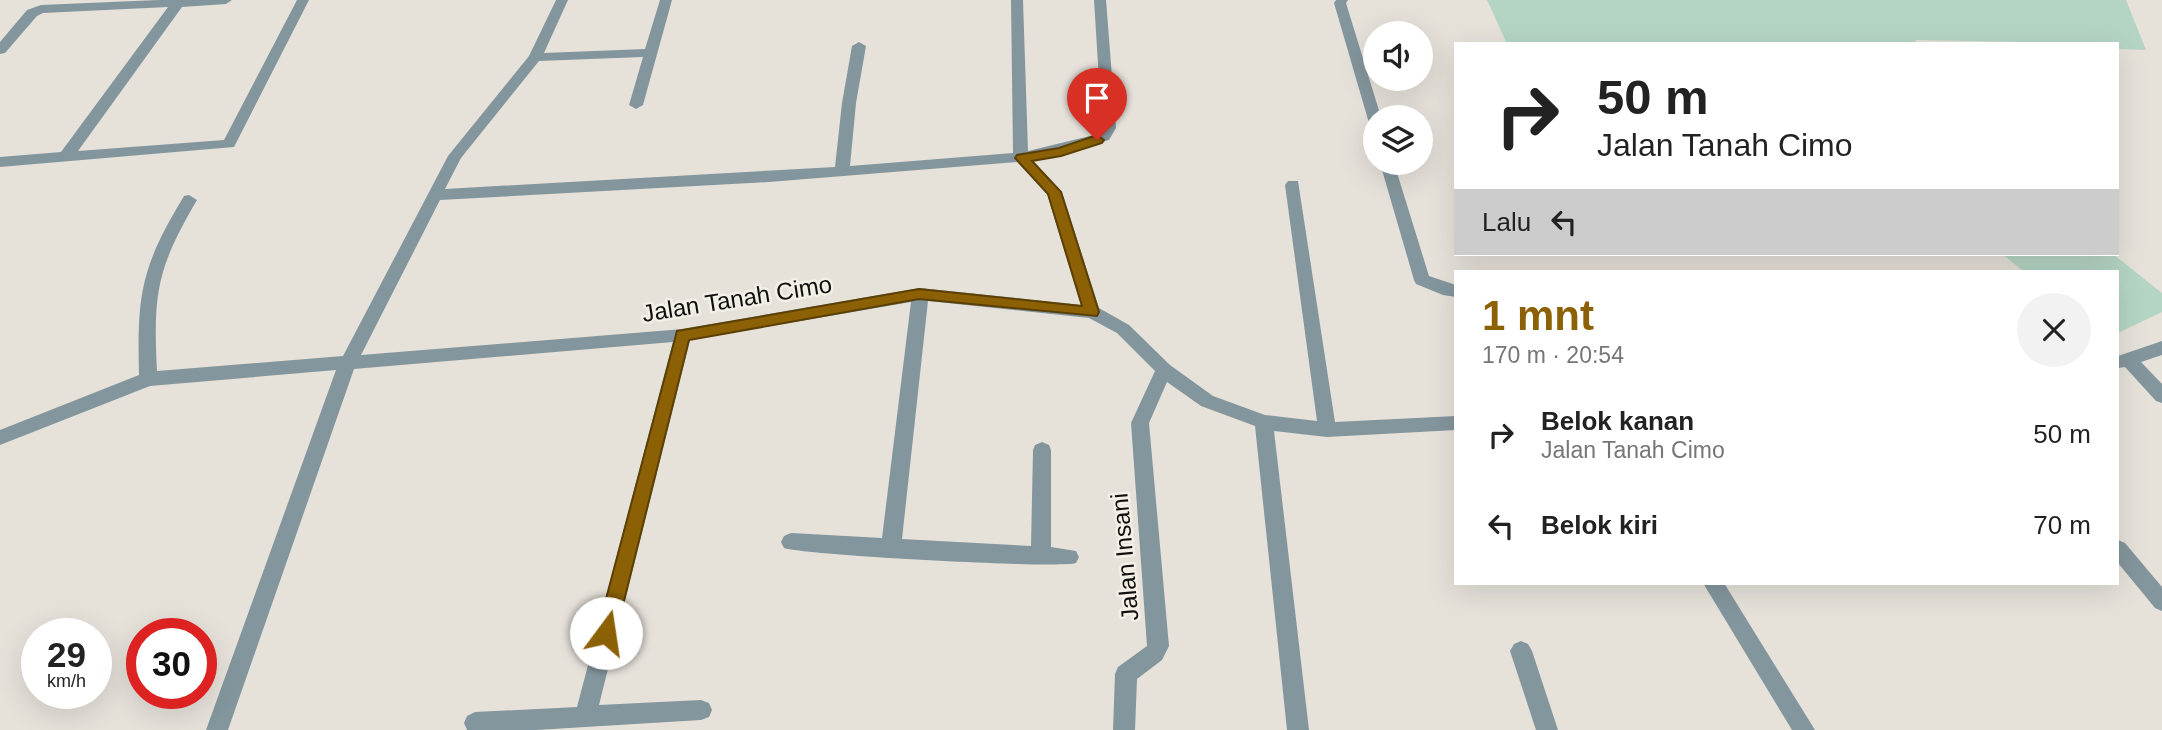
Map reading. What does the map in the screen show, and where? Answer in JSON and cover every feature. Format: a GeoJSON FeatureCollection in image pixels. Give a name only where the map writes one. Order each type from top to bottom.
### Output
{"type":"FeatureCollection","features":[{"type":"Feature","properties":{"kind":"street"},"geometry":{"type":"LineString","coordinates":[[0,50],[36,10],[88,3],[226,0]]}},
{"type":"Feature","properties":{"kind":"street"},"geometry":{"type":"LineString","coordinates":[[0,162],[229,144],[303,0]]}},
{"type":"Feature","properties":{"kind":"street"},"geometry":{"type":"LineString","coordinates":[[217,730],[346,365],[455,156],[535,57],[562,0]]}},
{"type":"Feature","properties":{"kind":"street"},"geometry":{"type":"LineString","coordinates":[[636,105],[666,0]]}},
{"type":"Feature","properties":{"kind":"street"},"geometry":{"type":"LineString","coordinates":[[1017,0],[1021,158],[1054,192],[1092,312]]}},
{"type":"Feature","properties":{"kind":"street"},"geometry":{"type":"LineString","coordinates":[[436,195],[842,172],[1021,158],[1061,152],[1104,137],[1109,128],[1100,0]]}},
{"type":"Feature","properties":{"kind":"street"},"geometry":{"type":"LineString","coordinates":[[1342,0],[1340,3],[1371,105]]}},
{"type":"Feature","properties":{"kind":"street"},"geometry":{"type":"LineString","coordinates":[[65,158],[178,2]]}},
{"type":"Feature","properties":{"kind":"street"},"geometry":{"type":"LineString","coordinates":[[842,172],[849,103],[859,46]]}},
{"type":"Feature","properties":{"kind":"street"},"geometry":{"type":"LineString","coordinates":[[535,57],[650,53]]}},
{"type":"Feature","properties":{"kind":"street"},"geometry":{"type":"LineString","coordinates":[[1391,175],[1422,280],[1454,291]]}},
{"type":"Feature","properties":{"kind":"street"},"geometry":{"type":"LineString","coordinates":[[1293,185],[1327,430]]}},
{"type":"Feature","properties":{"kind":"street"},"geometry":{"type":"LineString","coordinates":[[148,379],[147,319],[150,282],[165,242],[189,200]]}},
{"type":"Feature","properties":{"kind":"street"},"geometry":{"type":"LineString","coordinates":[[891,549],[919,294]]}},
{"type":"Feature","properties":{"kind":"street","name":"Jalan Tanah Cimo"},"geometry":{"type":"LineString","coordinates":[[0,438],[148,379],[346,365],[683,335],[919,294],[1092,312],[1123,329],[1164,370],[1207,401],[1264,422],[1327,430],[1454,423]]}},
{"type":"Feature","properties":{"kind":"street"},"geometry":{"type":"LineString","coordinates":[[586,714],[683,335]]}},
{"type":"Feature","properties":{"kind":"street"},"geometry":{"type":"LineString","coordinates":[[2162,348],[2123,361],[2162,396]]}},
{"type":"Feature","properties":{"kind":"street","name":"Jalan Insani"},"geometry":{"type":"LineString","coordinates":[[1124,730],[1126,674],[1155,653],[1158,646],[1140,423],[1164,370]]}},
{"type":"Feature","properties":{"kind":"street"},"geometry":{"type":"LineString","coordinates":[[1264,422],[1298,730]]}},
{"type":"Feature","properties":{"kind":"street"},"geometry":{"type":"LineString","coordinates":[[1041,557],[1042,450]]}},
{"type":"Feature","properties":{"kind":"street"},"geometry":{"type":"LineString","coordinates":[[791,542],[1069,557]]}},
{"type":"Feature","properties":{"kind":"street"},"geometry":{"type":"LineString","coordinates":[[2119,550],[2162,602]]}},
{"type":"Feature","properties":{"kind":"street"},"geometry":{"type":"LineString","coordinates":[[1714,585],[1804,730]]}},
{"type":"Feature","properties":{"kind":"street"},"geometry":{"type":"LineString","coordinates":[[1521,651],[1548,730]]}},
{"type":"Feature","properties":{"kind":"street"},"geometry":{"type":"LineString","coordinates":[[475,723],[586,714],[701,710]]}},
{"type":"Feature","properties":{"kind":"green space"},"geometry":{"type":"Polygon","coordinates":[[[1487,0],[2126,0],[2146,50],[2119,49],[2119,42],[1506,42],[1487,0]]]}},
{"type":"Feature","properties":{"kind":"green space"},"geometry":{"type":"Polygon","coordinates":[[[2004,256],[2116,256],[2162,293],[2162,312],[2119,333],[2119,270],[2022,270],[2004,256]]]}},
{"type":"Feature","properties":{"kind":"route"},"geometry":{"type":"LineString","coordinates":[[606,633],[683,335],[919,294],[1092,312],[1054,192],[1021,158],[1061,152],[1097,140]]}}]}
